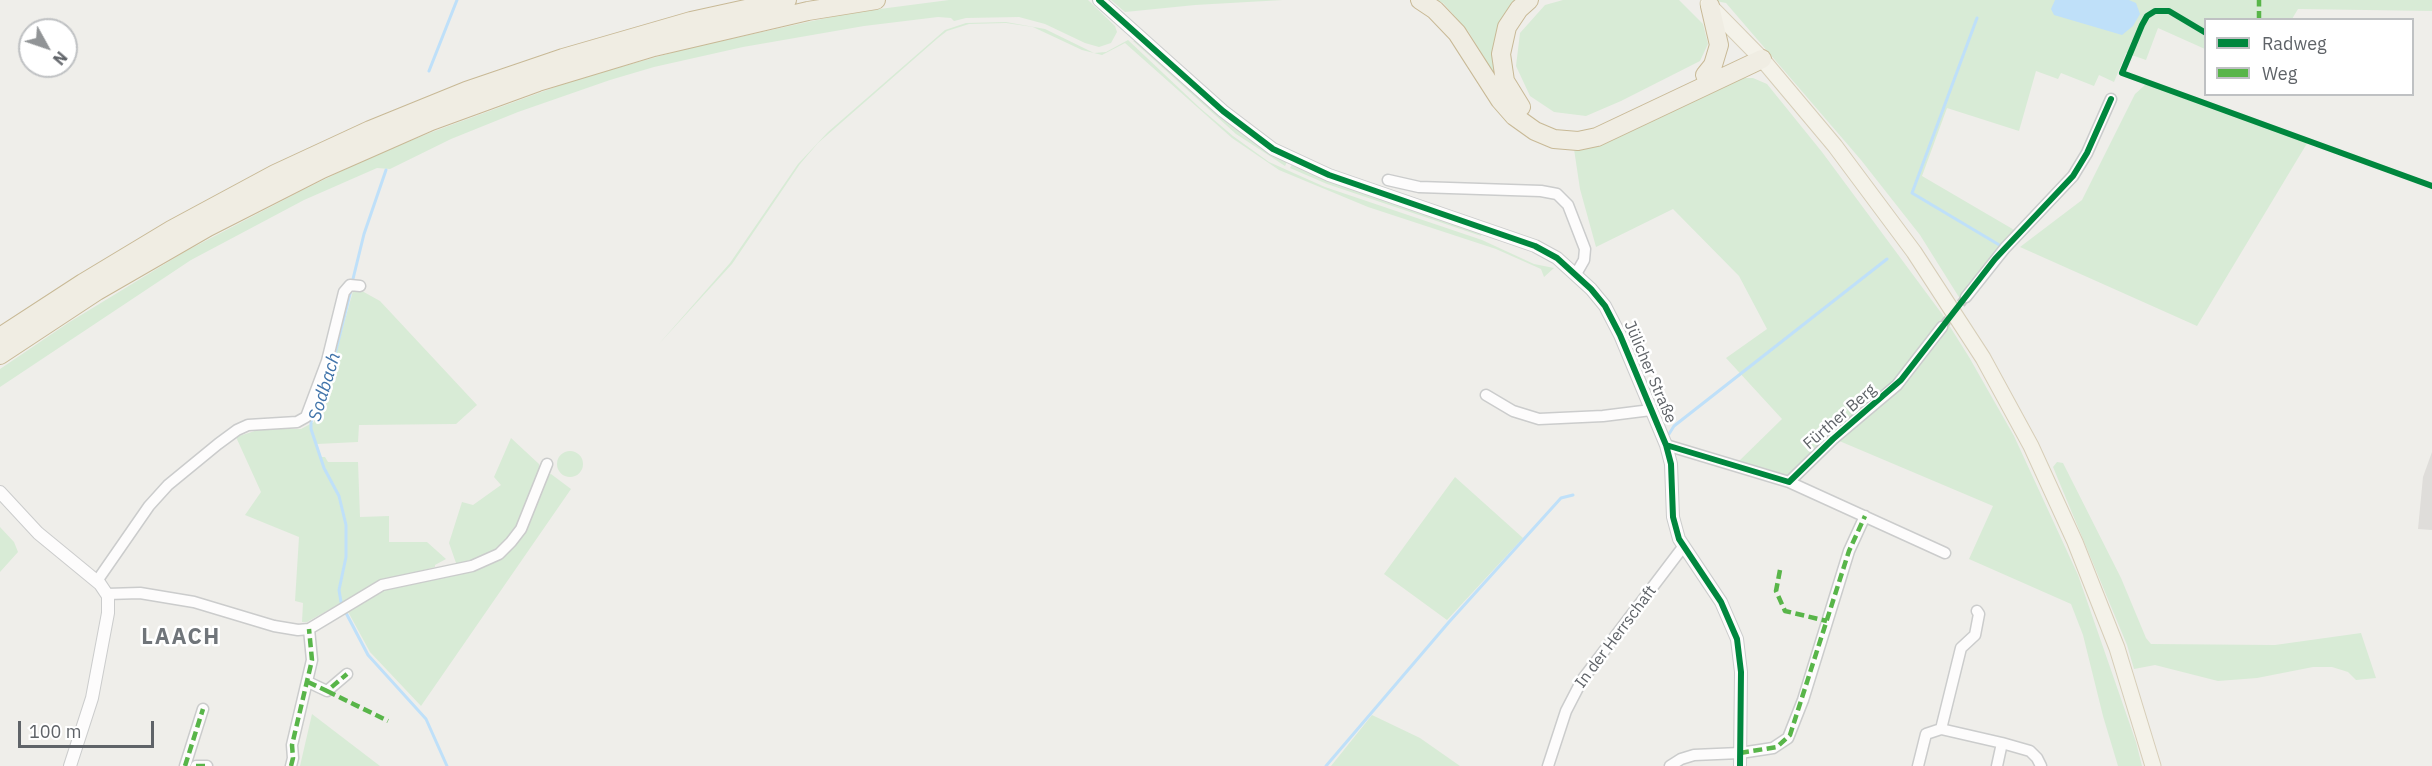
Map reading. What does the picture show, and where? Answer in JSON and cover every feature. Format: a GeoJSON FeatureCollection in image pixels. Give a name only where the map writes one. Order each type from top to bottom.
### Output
{"type":"FeatureCollection","features":[{"type":"Feature","properties":{"kind":"highway"},"geometry":{"type":"LineString","coordinates":[[0,337],[82,283],[178,225],[274,174],[379,126],[466,91],[572,55],[691,21],[787,0]]}},
{"type":"Feature","properties":{"kind":"highway"},"geometry":{"type":"LineString","coordinates":[[0,356],[97,291],[208,227],[322,169],[412,129],[538,82],[634,53],[738,26],[876,0]]}},
{"type":"Feature","properties":{"kind":"highway"},"geometry":{"type":"LineString","coordinates":[[1420,0],[1435,10],[1457,33],[1500,100],[1514,116],[1534,131],[1554,139],[1578,141],[1597,137],[1757,55]]}},
{"type":"Feature","properties":{"kind":"highway"},"geometry":{"type":"LineString","coordinates":[[1529,0],[1512,19],[1504,36],[1501,54],[1502,73],[1508,89],[1519,105],[1541,123],[1568,130],[1595,127],[1705,75],[1757,55]]}},
{"type":"Feature","properties":{"kind":"highway"},"geometry":{"type":"LineString","coordinates":[[1705,75],[1715,60],[1719,45],[1707,3]]}},
{"type":"Feature","properties":{"kind":"main road"},"geometry":{"type":"LineString","coordinates":[[1707,3],[1757,55],[1835,146],[1896,227],[1954,312],[2002,391],[2049,485],[2093,586],[2129,684],[2153,766]]}},
{"type":"Feature","properties":{"kind":"street","name":"Jülicher Straße"},"geometry":{"type":"LineString","coordinates":[[1099,0],[1223,111],[1280,153],[1329,175],[1535,246],[1554,255],[1596,295],[1613,320],[1666,445],[1671,464],[1674,525],[1683,547],[1721,602],[1737,639],[1741,672],[1740,760]]}},
{"type":"Feature","properties":{"kind":"street"},"geometry":{"type":"LineString","coordinates":[[1965,297],[2005,248],[2077,171],[2111,99]]}},
{"type":"Feature","properties":{"kind":"street"},"geometry":{"type":"LineString","coordinates":[[1388,180],[1419,187],[1541,191],[1557,194],[1568,205],[1585,249],[1584,260],[1575,273]]}},
{"type":"Feature","properties":{"kind":"street"},"geometry":{"type":"LineString","coordinates":[[97,581],[137,520],[153,501],[218,444],[244,426],[255,423],[297,422],[306,417],[330,353],[344,292],[355,285]]}},
{"type":"Feature","properties":{"kind":"street","name":"Fürther Berg"},"geometry":{"type":"LineString","coordinates":[[1789,482],[1839,434],[1897,385],[1942,327]]}},
{"type":"Feature","properties":{"kind":"street"},"geometry":{"type":"LineString","coordinates":[[1486,395],[1513,411],[1539,419],[1603,416],[1652,410]]}},
{"type":"Feature","properties":{"kind":"street"},"geometry":{"type":"LineString","coordinates":[[1666,445],[1789,482],[1945,553]]}},
{"type":"Feature","properties":{"kind":"street"},"geometry":{"type":"LineString","coordinates":[[107,594],[140,593],[194,602],[278,627],[296,630],[309,629],[382,585],[419,575],[472,566],[499,554],[513,540],[523,524],[547,464]]}},
{"type":"Feature","properties":{"kind":"street"},"geometry":{"type":"LineString","coordinates":[[0,492],[38,533],[97,581],[107,594],[108,613],[92,698],[70,766]]}},
{"type":"Feature","properties":{"kind":"street"},"geometry":{"type":"LineString","coordinates":[[1670,766],[1694,755],[1740,760],[1777,747],[1790,735],[1849,551],[1865,516]]}},
{"type":"Feature","properties":{"kind":"street","name":"In der Herrschaft"},"geometry":{"type":"LineString","coordinates":[[1548,766],[1566,711],[1582,680],[1683,547]]}},
{"type":"Feature","properties":{"kind":"street"},"geometry":{"type":"LineString","coordinates":[[1941,729],[1961,648],[1975,635],[1979,614],[1977,611]]}},
{"type":"Feature","properties":{"kind":"street"},"geometry":{"type":"LineString","coordinates":[[291,766],[292,745],[308,682],[312,655],[309,629]]}},
{"type":"Feature","properties":{"kind":"street"},"geometry":{"type":"LineString","coordinates":[[308,682],[327,692],[347,674]]}},
{"type":"Feature","properties":{"kind":"street"},"geometry":{"type":"LineString","coordinates":[[185,766],[203,709]]}},
{"type":"Feature","properties":{"kind":"street"},"geometry":{"type":"LineString","coordinates":[[1918,766],[1926,734],[1941,729],[2030,751],[2041,766]]}},
{"type":"Feature","properties":{"kind":"street"},"geometry":{"type":"LineString","coordinates":[[1997,766],[2002,743]]}},
{"type":"Feature","properties":{"kind":"street"},"geometry":{"type":"LineString","coordinates":[[196,766],[207,766]]}},
{"type":"Feature","properties":{"kind":"shaded area"},"geometry":{"type":"Polygon","coordinates":[[[2432,452],[2432,530],[2418,529],[2423,477],[2432,452]]]}},
{"type":"Feature","properties":{"kind":"green space"},"geometry":{"type":"Polygon","coordinates":[[[949,0],[1088,0],[1115,26],[1117,32],[1111,43],[1099,47],[1085,43],[1045,24],[1019,17],[966,18],[954,21],[951,18],[938,17],[864,26],[743,47],[654,67],[610,80],[518,112],[451,139],[390,169],[377,168],[304,200],[191,260],[0,387],[0,369],[68,323],[186,251],[368,158],[577,79],[689,48],[849,13],[949,0]]]}},
{"type":"Feature","properties":{"kind":"green space"},"geometry":{"type":"Polygon","coordinates":[[[1111,0],[1283,0],[1125,12],[1111,0]]]}},
{"type":"Feature","properties":{"kind":"green space"},"geometry":{"type":"Polygon","coordinates":[[[1437,0],[1519,0],[1495,75],[1468,31],[1443,3],[1437,0]]]}},
{"type":"Feature","properties":{"kind":"green space"},"geometry":{"type":"Polygon","coordinates":[[[1563,0],[1679,0],[1703,24],[1708,44],[1700,61],[1621,101],[1586,116],[1554,112],[1530,96],[1516,66],[1520,33],[1545,5],[1563,0]]]}},
{"type":"Feature","properties":{"kind":"green space"},"geometry":{"type":"Polygon","coordinates":[[[1711,0],[2432,0],[2432,11],[2298,9],[2293,18],[2204,18],[2204,49],[2158,28],[2146,60],[2126,53],[2114,82],[2099,75],[2094,86],[2061,73],[2058,79],[2036,71],[2019,131],[1947,108],[1922,176],[2016,231],[1968,284],[1962,302],[1920,235],[1861,160],[1726,3],[1711,0]]]}},
{"type":"Feature","properties":{"kind":"green space"},"geometry":{"type":"Polygon","coordinates":[[[1006,22],[1045,29],[1094,53],[1082,50],[1033,27],[1006,23],[969,24],[947,31],[818,143],[800,164],[732,264],[658,345],[730,263],[798,164],[828,132],[945,30],[966,23],[1006,22]]]}},
{"type":"Feature","properties":{"kind":"green space"},"geometry":{"type":"Polygon","coordinates":[[[1128,40],[1200,108],[1269,162],[1325,187],[1482,240],[1534,264],[1554,268],[1544,277],[1541,269],[1496,249],[1368,207],[1279,170],[1232,138],[1125,43],[1102,55],[1094,53],[1106,52],[1128,40]]]}},
{"type":"Feature","properties":{"kind":"green space"},"geometry":{"type":"Polygon","coordinates":[[[1133,41],[1138,41],[1287,162],[1285,166],[1236,134],[1133,41]]]}},
{"type":"Feature","properties":{"kind":"green space"},"geometry":{"type":"Polygon","coordinates":[[[1742,78],[1753,78],[1767,84],[1822,152],[1942,314],[1969,357],[2014,436],[2078,575],[2136,742],[2142,766],[2118,766],[2083,635],[2071,604],[1969,559],[1993,506],[1837,440],[1901,389],[1941,339],[1935,330],[1903,374],[1786,478],[1737,463],[1782,419],[1726,358],[1767,329],[1739,276],[1673,209],[1596,247],[1580,189],[1574,149],[1742,78]]]}},
{"type":"Feature","properties":{"kind":"green space"},"geometry":{"type":"Polygon","coordinates":[[[2145,85],[2154,85],[2309,140],[2197,326],[2020,247],[2082,200],[2135,94],[2145,85]]]}},
{"type":"Feature","properties":{"kind":"green space"},"geometry":{"type":"Polygon","coordinates":[[[1292,164],[1482,232],[1481,236],[1327,184],[1290,168],[1292,164]]]}},
{"type":"Feature","properties":{"kind":"green space"},"geometry":{"type":"Polygon","coordinates":[[[353,291],[362,291],[380,301],[477,405],[456,424],[359,425],[358,442],[317,444],[321,457],[325,457],[328,462],[358,462],[360,517],[389,516],[389,542],[427,542],[446,559],[435,567],[377,583],[307,622],[302,622],[303,603],[295,601],[299,537],[245,515],[261,492],[236,437],[264,428],[301,429],[314,422],[326,389],[353,291]]]}},
{"type":"Feature","properties":{"kind":"green space"},"geometry":{"type":"Polygon","coordinates":[[[511,438],[539,464],[539,470],[514,534],[499,550],[462,565],[456,563],[449,543],[462,502],[473,505],[501,485],[494,477],[511,438]]]}},
{"type":"Feature","properties":{"kind":"green space"},"geometry":{"type":"Polygon","coordinates":[[[570,451],[579,455],[583,464],[579,473],[570,477],[561,473],[557,464],[561,455],[570,451]]]}},
{"type":"Feature","properties":{"kind":"green space"},"geometry":{"type":"Polygon","coordinates":[[[2057,462],[2063,463],[2121,578],[2146,638],[2151,644],[2275,645],[2361,633],[2376,678],[2356,680],[2348,672],[2332,667],[2313,667],[2257,678],[2218,681],[2155,665],[2134,669],[2127,645],[2053,467],[2057,462]]]}},
{"type":"Feature","properties":{"kind":"green space"},"geometry":{"type":"Polygon","coordinates":[[[551,474],[571,489],[421,706],[370,652],[346,608],[365,596],[507,550],[548,475],[551,474]]]}},
{"type":"Feature","properties":{"kind":"green space"},"geometry":{"type":"Polygon","coordinates":[[[1455,477],[1523,538],[1447,620],[1384,574],[1455,477]]]}},
{"type":"Feature","properties":{"kind":"green space"},"geometry":{"type":"Polygon","coordinates":[[[0,527],[14,542],[18,552],[0,572],[0,527]]]}},
{"type":"Feature","properties":{"kind":"green space"},"geometry":{"type":"Polygon","coordinates":[[[312,714],[380,766],[300,766],[312,714]]]}},
{"type":"Feature","properties":{"kind":"green space"},"geometry":{"type":"Polygon","coordinates":[[[1372,715],[1420,738],[1460,766],[1331,766],[1372,715]]]}},
{"type":"Feature","properties":{"kind":"water"},"geometry":{"type":"Polygon","coordinates":[[[2055,0],[2129,0],[2136,3],[2140,14],[2133,26],[2122,35],[2054,15],[2051,9],[2055,0]]]}},
{"type":"Feature","properties":{"kind":"waterway","name":"Sodbach"},"geometry":{"type":"LineString","coordinates":[[429,71],[457,0]]}},
{"type":"Feature","properties":{"kind":"waterway"},"geometry":{"type":"LineString","coordinates":[[1977,18],[1912,193],[2001,246]]}},
{"type":"Feature","properties":{"kind":"waterway","name":"Sodbach"},"geometry":{"type":"LineString","coordinates":[[352,283],[364,234],[386,170]]}},
{"type":"Feature","properties":{"kind":"waterway"},"geometry":{"type":"LineString","coordinates":[[1669,434],[1674,426],[1887,259]]}},
{"type":"Feature","properties":{"kind":"waterway","name":"Sodbach"},"geometry":{"type":"LineString","coordinates":[[341,602],[339,590],[346,557],[346,525],[339,496],[324,468],[311,429],[311,422],[334,358],[351,290]]}},
{"type":"Feature","properties":{"kind":"waterway"},"geometry":{"type":"LineString","coordinates":[[1326,766],[1449,622],[1561,498],[1573,495]]}},
{"type":"Feature","properties":{"kind":"waterway","name":"Sodbach"},"geometry":{"type":"LineString","coordinates":[[345,611],[368,655],[426,719],[447,766]]}},
{"type":"Feature","properties":{"kind":"tunnel"},"geometry":{"type":"LineString","coordinates":[[1942,327],[1966,297]]}},
{"type":"Feature","properties":{"kind":"marked path"},"geometry":{"type":"LineString","coordinates":[[2259,0],[2259,18]]}},
{"type":"Feature","properties":{"kind":"marked path"},"geometry":{"type":"LineString","coordinates":[[1740,753],[1777,747],[1790,735],[1849,551],[1865,516]]}},
{"type":"Feature","properties":{"kind":"marked path"},"geometry":{"type":"LineString","coordinates":[[1780,570],[1776,591],[1785,611],[1827,621]]}},
{"type":"Feature","properties":{"kind":"marked path"},"geometry":{"type":"LineString","coordinates":[[291,766],[292,745],[312,660],[309,629]]}},
{"type":"Feature","properties":{"kind":"marked path"},"geometry":{"type":"LineString","coordinates":[[308,682],[327,691],[347,674]]}},
{"type":"Feature","properties":{"kind":"marked path"},"geometry":{"type":"LineString","coordinates":[[327,691],[388,721]]}},
{"type":"Feature","properties":{"kind":"marked path"},"geometry":{"type":"LineString","coordinates":[[185,766],[203,709]]}},
{"type":"Feature","properties":{"kind":"marked path"},"geometry":{"type":"LineString","coordinates":[[196,766],[207,766]]}},
{"type":"Feature","properties":{"kind":"cycle path"},"geometry":{"type":"LineString","coordinates":[[1099,0],[1223,111],[1273,149],[1329,175],[1535,246],[1557,258],[1591,289],[1605,306],[1620,335],[1666,445],[1671,464],[1673,517],[1679,539],[1721,602],[1737,639],[1741,672],[1740,766]]}},
{"type":"Feature","properties":{"kind":"cycle path"},"geometry":{"type":"LineString","coordinates":[[2204,32],[2169,11],[2155,11],[2147,16],[2142,25],[2122,73],[2432,186]]}},
{"type":"Feature","properties":{"kind":"cycle path"},"geometry":{"type":"LineString","coordinates":[[1666,445],[1789,482],[1833,439],[1901,380],[1995,259],[2073,176],[2087,153],[2111,99]]}},
{"type":"Feature","properties":{"kind":"district","name":"LAACH"},"geometry":{"type":"Point","coordinates":[181,638]}}]}
